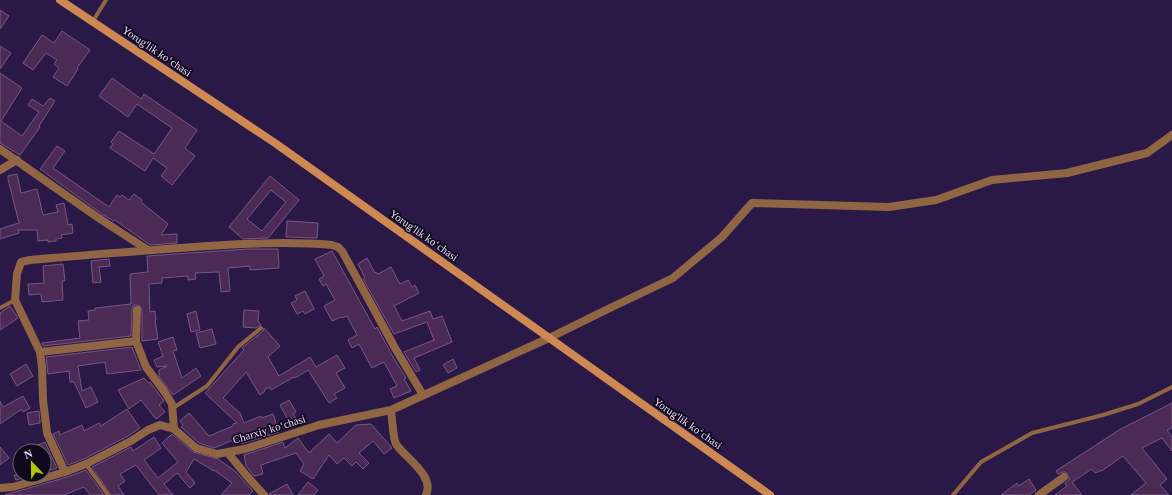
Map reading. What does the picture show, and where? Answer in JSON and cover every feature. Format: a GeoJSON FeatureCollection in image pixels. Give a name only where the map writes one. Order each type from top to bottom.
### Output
{"type":"FeatureCollection","features":[{"type":"Feature","properties":{"kind":"main road","name":"Yorug'lik koʻchasi"},"geometry":{"type":"LineString","coordinates":[[60,0],[275,143],[770,495]]}},
{"type":"Feature","properties":{"kind":"street","name":"Charxiy koʻchasi"},"geometry":{"type":"LineString","coordinates":[[174,428],[196,448],[217,454],[245,449],[319,424],[391,410],[549,338],[673,278],[722,237],[752,203],[889,207],[936,200],[992,180],[1067,173],[1147,153],[1172,135]]}},
{"type":"Feature","properties":{"kind":"street"},"geometry":{"type":"LineString","coordinates":[[0,148],[100,219],[148,250]]}},
{"type":"Feature","properties":{"kind":"street"},"geometry":{"type":"LineString","coordinates":[[0,170],[16,160]]}},
{"type":"Feature","properties":{"kind":"street"},"geometry":{"type":"LineString","coordinates":[[66,472],[47,433],[40,352],[15,300],[17,274],[21,262],[30,260],[148,250],[286,242],[332,244],[342,251],[394,348],[423,395]]}},
{"type":"Feature","properties":{"kind":"street"},"geometry":{"type":"LineString","coordinates":[[0,488],[13,487],[66,472],[86,464],[160,425],[174,428],[172,404],[146,367],[136,341],[137,310]]}},
{"type":"Feature","properties":{"kind":"street"},"geometry":{"type":"LineString","coordinates":[[40,352],[136,341]]}},
{"type":"Feature","properties":{"kind":"street"},"geometry":{"type":"LineString","coordinates":[[391,410],[396,443],[416,465],[427,480],[428,490],[426,495]]}},
{"type":"Feature","properties":{"kind":"street"},"geometry":{"type":"LineString","coordinates":[[228,452],[264,495]]}},
{"type":"Feature","properties":{"kind":"street"},"geometry":{"type":"LineString","coordinates":[[1039,495],[1064,477]]}},
{"type":"Feature","properties":{"kind":"lane"},"geometry":{"type":"LineString","coordinates":[[93,21],[106,0]]}},
{"type":"Feature","properties":{"kind":"lane"},"geometry":{"type":"LineString","coordinates":[[0,308],[15,300]]}},
{"type":"Feature","properties":{"kind":"lane"},"geometry":{"type":"LineString","coordinates":[[172,409],[207,386],[238,347],[261,328]]}},
{"type":"Feature","properties":{"kind":"lane"},"geometry":{"type":"LineString","coordinates":[[953,495],[981,462],[1032,433],[1103,415],[1138,404],[1172,387]]}},
{"type":"Feature","properties":{"kind":"lane"},"geometry":{"type":"LineString","coordinates":[[86,464],[108,495]]}},
{"type":"Feature","properties":{"kind":"building"},"geometry":{"type":"Polygon","coordinates":[[[0,10],[9,16],[0,29],[0,10]]]}},
{"type":"Feature","properties":{"kind":"building"},"geometry":{"type":"Polygon","coordinates":[[[62,31],[90,50],[77,68],[78,69],[67,86],[53,77],[59,68],[54,64],[57,60],[46,53],[33,70],[23,63],[42,35],[54,43],[62,31]]]}},
{"type":"Feature","properties":{"kind":"building"},"geometry":{"type":"Polygon","coordinates":[[[0,46],[11,53],[0,69],[0,46]]]}},
{"type":"Feature","properties":{"kind":"building"},"geometry":{"type":"Polygon","coordinates":[[[0,73],[22,88],[1,121],[22,136],[39,112],[28,105],[32,99],[43,106],[50,98],[55,101],[39,126],[40,127],[20,155],[0,143],[0,73]]]}},
{"type":"Feature","properties":{"kind":"building"},"geometry":{"type":"Polygon","coordinates":[[[112,78],[141,99],[144,94],[197,130],[185,148],[195,156],[172,185],[161,176],[167,168],[153,158],[145,171],[110,148],[113,144],[111,142],[119,131],[154,154],[172,128],[137,104],[128,117],[99,96],[112,78]]]}},
{"type":"Feature","properties":{"kind":"building"},"geometry":{"type":"Polygon","coordinates":[[[57,146],[65,151],[53,168],[109,207],[117,195],[120,197],[122,195],[129,200],[134,194],[142,200],[141,202],[168,224],[161,235],[177,234],[177,243],[150,245],[115,220],[114,221],[103,215],[40,169],[57,146]]]}},
{"type":"Feature","properties":{"kind":"building"},"geometry":{"type":"Polygon","coordinates":[[[17,174],[21,193],[37,189],[43,215],[58,212],[56,205],[64,203],[68,225],[72,224],[73,233],[61,235],[62,238],[56,239],[56,241],[48,242],[48,240],[38,241],[37,230],[18,230],[19,233],[0,239],[0,229],[19,223],[8,179],[8,176],[17,174]]]}},
{"type":"Feature","properties":{"kind":"building"},"geometry":{"type":"Polygon","coordinates":[[[270,176],[299,200],[268,238],[243,239],[229,227],[270,176]],[[271,190],[247,219],[262,231],[286,202],[271,190]]]}},
{"type":"Feature","properties":{"kind":"building"},"geometry":{"type":"Polygon","coordinates":[[[287,221],[318,223],[317,238],[286,237],[287,221]]]}},
{"type":"Feature","properties":{"kind":"building"},"geometry":{"type":"Polygon","coordinates":[[[248,249],[278,249],[279,268],[250,270],[250,266],[228,268],[230,291],[221,292],[219,272],[195,273],[196,279],[188,280],[188,276],[162,278],[162,283],[149,284],[150,312],[155,311],[158,339],[142,341],[142,310],[140,306],[134,305],[132,309],[131,336],[43,346],[42,343],[80,338],[78,321],[89,320],[88,311],[95,310],[95,308],[131,304],[130,274],[148,272],[147,256],[248,249]]]}},
{"type":"Feature","properties":{"kind":"building"},"geometry":{"type":"Polygon","coordinates":[[[332,251],[375,329],[377,327],[406,378],[404,379],[411,391],[394,398],[390,389],[397,386],[384,362],[372,368],[359,344],[352,348],[348,340],[357,335],[347,316],[332,321],[324,306],[335,300],[326,284],[323,286],[319,279],[324,276],[315,259],[332,251]]]}},
{"type":"Feature","properties":{"kind":"building"},"geometry":{"type":"Polygon","coordinates":[[[367,258],[375,273],[376,272],[378,274],[391,267],[400,284],[408,280],[412,287],[415,285],[419,293],[394,306],[402,321],[430,311],[433,319],[442,316],[452,342],[414,358],[420,370],[416,372],[404,352],[434,340],[427,322],[394,334],[363,279],[365,278],[358,264],[367,258]]]}},
{"type":"Feature","properties":{"kind":"building"},"geometry":{"type":"Polygon","coordinates":[[[109,259],[110,266],[99,267],[101,282],[93,283],[91,261],[109,259]]]}},
{"type":"Feature","properties":{"kind":"building"},"geometry":{"type":"Polygon","coordinates":[[[63,264],[65,281],[62,281],[63,300],[42,302],[41,294],[29,295],[28,284],[44,283],[43,266],[63,264]]]}},
{"type":"Feature","properties":{"kind":"building"},"geometry":{"type":"Polygon","coordinates":[[[305,291],[314,309],[305,314],[303,311],[297,314],[291,303],[297,300],[295,296],[305,291]]]}},
{"type":"Feature","properties":{"kind":"building"},"geometry":{"type":"Polygon","coordinates":[[[10,306],[18,318],[0,330],[0,313],[10,306]]]}},
{"type":"Feature","properties":{"kind":"building"},"geometry":{"type":"Polygon","coordinates":[[[244,310],[259,311],[258,321],[261,325],[256,328],[243,327],[244,310]]]}},
{"type":"Feature","properties":{"kind":"building"},"geometry":{"type":"Polygon","coordinates":[[[196,311],[200,330],[191,332],[187,314],[196,311]]]}},
{"type":"Feature","properties":{"kind":"building"},"geometry":{"type":"Polygon","coordinates":[[[264,328],[280,346],[268,357],[279,376],[310,357],[316,367],[337,355],[345,368],[336,373],[345,388],[334,394],[337,398],[329,403],[308,370],[271,390],[270,387],[265,389],[265,391],[260,395],[246,372],[223,398],[240,413],[244,423],[261,416],[262,418],[273,414],[279,432],[241,444],[238,438],[214,448],[199,443],[181,427],[183,425],[180,421],[189,413],[209,436],[237,423],[205,393],[244,350],[242,348],[263,331],[264,328]]]}},
{"type":"Feature","properties":{"kind":"building"},"geometry":{"type":"Polygon","coordinates":[[[212,329],[216,344],[200,348],[196,333],[212,329]]]}},
{"type":"Feature","properties":{"kind":"building"},"geometry":{"type":"Polygon","coordinates":[[[173,337],[177,350],[173,351],[182,378],[196,368],[201,376],[173,395],[159,376],[159,370],[167,366],[157,367],[154,360],[163,356],[158,342],[173,337]]]}},
{"type":"Feature","properties":{"kind":"building"},"geometry":{"type":"Polygon","coordinates":[[[132,347],[141,370],[107,374],[105,362],[78,366],[82,391],[91,387],[98,402],[86,408],[74,382],[70,382],[69,371],[48,374],[46,357],[132,347]]]}},
{"type":"Feature","properties":{"kind":"building"},"geometry":{"type":"Polygon","coordinates":[[[453,359],[457,368],[448,373],[443,365],[453,359]]]}},
{"type":"Feature","properties":{"kind":"building"},"geometry":{"type":"Polygon","coordinates":[[[26,364],[33,376],[17,386],[10,374],[26,364]]]}},
{"type":"Feature","properties":{"kind":"building"},"geometry":{"type":"Polygon","coordinates":[[[144,378],[148,383],[150,382],[164,401],[159,405],[165,412],[156,419],[141,400],[129,409],[118,390],[144,378]]]}},
{"type":"Feature","properties":{"kind":"building"},"geometry":{"type":"Polygon","coordinates":[[[23,396],[30,408],[23,412],[20,410],[0,424],[0,401],[3,407],[23,396]]]}},
{"type":"Feature","properties":{"kind":"building"},"geometry":{"type":"Polygon","coordinates":[[[289,400],[296,412],[293,414],[298,422],[291,426],[280,405],[289,400]]]}},
{"type":"Feature","properties":{"kind":"building"},"geometry":{"type":"Polygon","coordinates":[[[1172,403],[1172,428],[1167,430],[1172,437],[1172,451],[1162,438],[1142,448],[1167,479],[1160,485],[1169,495],[1131,495],[1146,483],[1123,456],[1103,470],[1095,473],[1092,469],[1072,482],[1082,495],[1055,495],[1067,486],[1065,483],[1069,480],[1066,472],[1058,474],[1056,471],[1119,430],[1172,403]]]}},
{"type":"Feature","properties":{"kind":"building"},"geometry":{"type":"Polygon","coordinates":[[[127,409],[140,428],[84,459],[68,465],[53,434],[59,431],[60,435],[82,425],[84,431],[99,423],[101,426],[127,409]]]}},
{"type":"Feature","properties":{"kind":"building"},"geometry":{"type":"Polygon","coordinates":[[[39,411],[40,423],[29,425],[27,413],[39,411]]]}},
{"type":"Feature","properties":{"kind":"building"},"geometry":{"type":"Polygon","coordinates":[[[371,424],[392,448],[384,454],[373,441],[359,453],[369,463],[363,469],[356,462],[352,466],[344,458],[337,464],[329,455],[313,479],[300,471],[304,464],[296,453],[261,465],[263,474],[254,476],[246,466],[244,455],[283,442],[285,448],[298,438],[309,453],[329,434],[337,443],[356,425],[371,424]]]}},
{"type":"Feature","properties":{"kind":"building"},"geometry":{"type":"Polygon","coordinates":[[[172,434],[193,452],[218,459],[236,472],[253,491],[249,495],[221,495],[232,483],[214,470],[194,459],[186,472],[195,483],[190,488],[177,473],[164,484],[173,495],[159,495],[136,465],[120,474],[125,481],[118,486],[124,495],[111,495],[92,467],[131,447],[133,451],[154,437],[161,448],[144,460],[158,478],[178,462],[162,443],[172,434]]]}},
{"type":"Feature","properties":{"kind":"building"},"geometry":{"type":"Polygon","coordinates":[[[0,447],[9,458],[0,465],[0,447]]]}},
{"type":"Feature","properties":{"kind":"building"},"geometry":{"type":"Polygon","coordinates":[[[52,457],[57,468],[52,470],[52,457]]]}},
{"type":"Feature","properties":{"kind":"building"},"geometry":{"type":"Polygon","coordinates":[[[86,470],[104,495],[90,495],[84,487],[64,495],[5,495],[46,483],[52,483],[52,481],[86,470]]]}},
{"type":"Feature","properties":{"kind":"building"},"geometry":{"type":"Polygon","coordinates":[[[1029,479],[1036,490],[1029,495],[1001,495],[1017,483],[1019,486],[1029,479]]]}},
{"type":"Feature","properties":{"kind":"building"},"geometry":{"type":"Polygon","coordinates":[[[308,482],[318,490],[314,495],[298,495],[308,482]]]}},
{"type":"Feature","properties":{"kind":"building"},"geometry":{"type":"Polygon","coordinates":[[[287,484],[293,495],[269,495],[269,494],[287,484]]]}}]}
